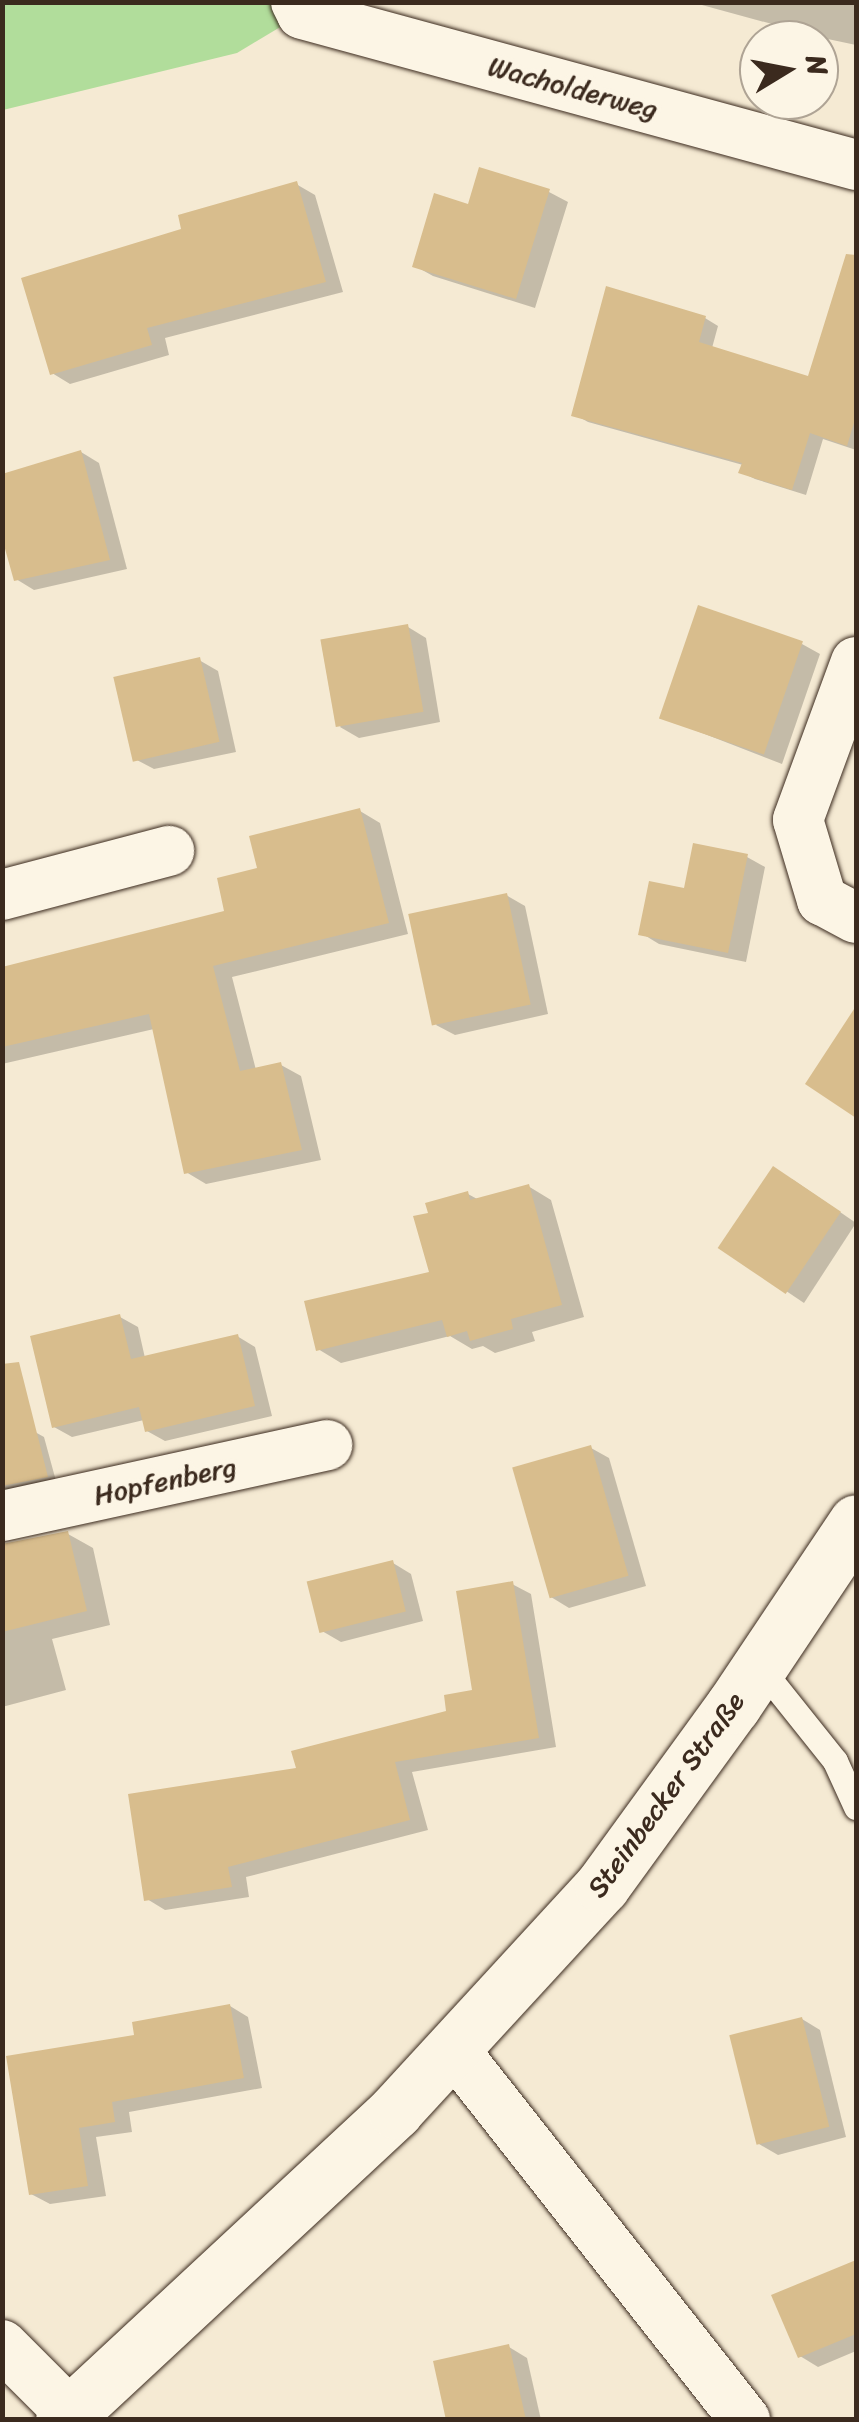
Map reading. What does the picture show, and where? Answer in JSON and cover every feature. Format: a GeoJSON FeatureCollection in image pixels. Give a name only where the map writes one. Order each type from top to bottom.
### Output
{"type":"FeatureCollection","features":[{"type":"Feature","properties":{"kind":"street","name":"Wacholderweg"},"geometry":{"type":"LineString","coordinates":[[296,2],[302,14],[856,166]]}},
{"type":"Feature","properties":{"kind":"street"},"geometry":{"type":"LineString","coordinates":[[856,662],[798,820],[822,900],[856,918]]}},
{"type":"Feature","properties":{"kind":"street"},"geometry":{"type":"LineString","coordinates":[[2,895],[169,851]]}},
{"type":"Feature","properties":{"kind":"street","name":"Hopfenberg"},"geometry":{"type":"LineString","coordinates":[[2,1516],[327,1445]]}},
{"type":"Feature","properties":{"kind":"street","name":"Steinbecker Straße"},"geometry":{"type":"LineString","coordinates":[[67,2416],[395,2111],[602,1886],[760,1667],[856,1522]]}},
{"type":"Feature","properties":{"kind":"street"},"geometry":{"type":"LineString","coordinates":[[454,2050],[745,2420]]}},
{"type":"Feature","properties":{"kind":"street"},"geometry":{"type":"LineString","coordinates":[[2,2346],[67,2416]]}},
{"type":"Feature","properties":{"kind":"lane"},"geometry":{"type":"LineString","coordinates":[[760,1667],[835,1761],[856,1808]]}},
{"type":"Feature","properties":{"kind":"green space"},"geometry":{"type":"Polygon","coordinates":[[[296,2],[302,14],[237,53],[3,110],[2,3],[296,2]]]}},
{"type":"Feature","properties":{"kind":"building"},"geometry":{"type":"Polygon","coordinates":[[[479,167],[550,189],[516,299],[412,267],[434,193],[468,204],[479,167]]]}},
{"type":"Feature","properties":{"kind":"building"},"geometry":{"type":"Polygon","coordinates":[[[297,181],[326,282],[147,328],[152,345],[50,375],[21,278],[181,229],[178,215],[297,181]]]}},
{"type":"Feature","properties":{"kind":"building"},"geometry":{"type":"Polygon","coordinates":[[[846,254],[856,255],[856,416],[847,446],[810,433],[792,490],[738,473],[742,463],[571,416],[606,286],[706,316],[699,342],[808,376],[846,254]]]}},
{"type":"Feature","properties":{"kind":"building"},"geometry":{"type":"Polygon","coordinates":[[[81,450],[110,560],[14,581],[2,538],[2,474],[81,450]]]}},
{"type":"Feature","properties":{"kind":"building"},"geometry":{"type":"Polygon","coordinates":[[[698,605],[803,641],[764,755],[659,718],[698,605]]]}},
{"type":"Feature","properties":{"kind":"building"},"geometry":{"type":"Polygon","coordinates":[[[408,624],[423,712],[336,727],[320,639],[408,624]]]}},
{"type":"Feature","properties":{"kind":"building"},"geometry":{"type":"Polygon","coordinates":[[[200,657],[220,742],[133,762],[113,677],[200,657]]]}},
{"type":"Feature","properties":{"kind":"building"},"geometry":{"type":"Polygon","coordinates":[[[360,808],[389,923],[213,966],[240,1071],[281,1062],[302,1150],[184,1174],[149,1014],[2,1047],[2,967],[224,911],[217,878],[257,868],[249,836],[360,808]]]}},
{"type":"Feature","properties":{"kind":"building"},"geometry":{"type":"Polygon","coordinates":[[[693,843],[748,854],[728,953],[638,935],[649,881],[684,888],[693,843]]]}},
{"type":"Feature","properties":{"kind":"building"},"geometry":{"type":"Polygon","coordinates":[[[507,893],[531,1005],[432,1026],[408,914],[507,893]]]}},
{"type":"Feature","properties":{"kind":"building"},"geometry":{"type":"Polygon","coordinates":[[[856,1006],[856,1118],[805,1084],[856,1006]]]}},
{"type":"Feature","properties":{"kind":"building"},"geometry":{"type":"Polygon","coordinates":[[[773,1166],[841,1212],[786,1294],[718,1248],[773,1166]]]}},
{"type":"Feature","properties":{"kind":"building"},"geometry":{"type":"Polygon","coordinates":[[[529,1184],[562,1305],[511,1319],[513,1329],[470,1341],[467,1331],[447,1337],[442,1320],[316,1351],[304,1301],[429,1272],[413,1216],[428,1213],[425,1203],[468,1191],[470,1200],[529,1184]]]}},
{"type":"Feature","properties":{"kind":"building"},"geometry":{"type":"Polygon","coordinates":[[[120,1314],[131,1359],[238,1334],[255,1406],[145,1432],[139,1407],[52,1428],[30,1336],[120,1314]]]}},
{"type":"Feature","properties":{"kind":"building"},"geometry":{"type":"Polygon","coordinates":[[[19,1362],[48,1477],[2,1486],[2,1364],[19,1362]]]}},
{"type":"Feature","properties":{"kind":"building"},"geometry":{"type":"Polygon","coordinates":[[[591,1445],[628,1576],[550,1598],[512,1468],[591,1445]]]}},
{"type":"Feature","properties":{"kind":"building"},"geometry":{"type":"Polygon","coordinates":[[[68,1531],[87,1611],[2,1632],[2,1544],[68,1531]]]}},
{"type":"Feature","properties":{"kind":"building"},"geometry":{"type":"Polygon","coordinates":[[[393,1560],[406,1611],[319,1633],[307,1582],[393,1560]]]}},
{"type":"Feature","properties":{"kind":"building"},"geometry":{"type":"Polygon","coordinates":[[[513,1581],[539,1738],[395,1762],[410,1820],[228,1867],[232,1887],[144,1901],[128,1794],[296,1768],[291,1751],[446,1711],[444,1695],[472,1690],[456,1591],[513,1581]]]}},
{"type":"Feature","properties":{"kind":"building"},"geometry":{"type":"Polygon","coordinates":[[[230,2004],[244,2078],[112,2102],[115,2122],[79,2128],[88,2186],[29,2195],[6,2056],[134,2035],[132,2022],[230,2004]]]}},
{"type":"Feature","properties":{"kind":"building"},"geometry":{"type":"Polygon","coordinates":[[[802,2017],[829,2127],[757,2145],[729,2035],[802,2017]]]}},
{"type":"Feature","properties":{"kind":"building"},"geometry":{"type":"Polygon","coordinates":[[[856,2260],[856,2334],[798,2358],[771,2295],[856,2260]]]}},
{"type":"Feature","properties":{"kind":"building"},"geometry":{"type":"Polygon","coordinates":[[[509,2344],[526,2420],[446,2420],[433,2361],[509,2344]]]}}]}
